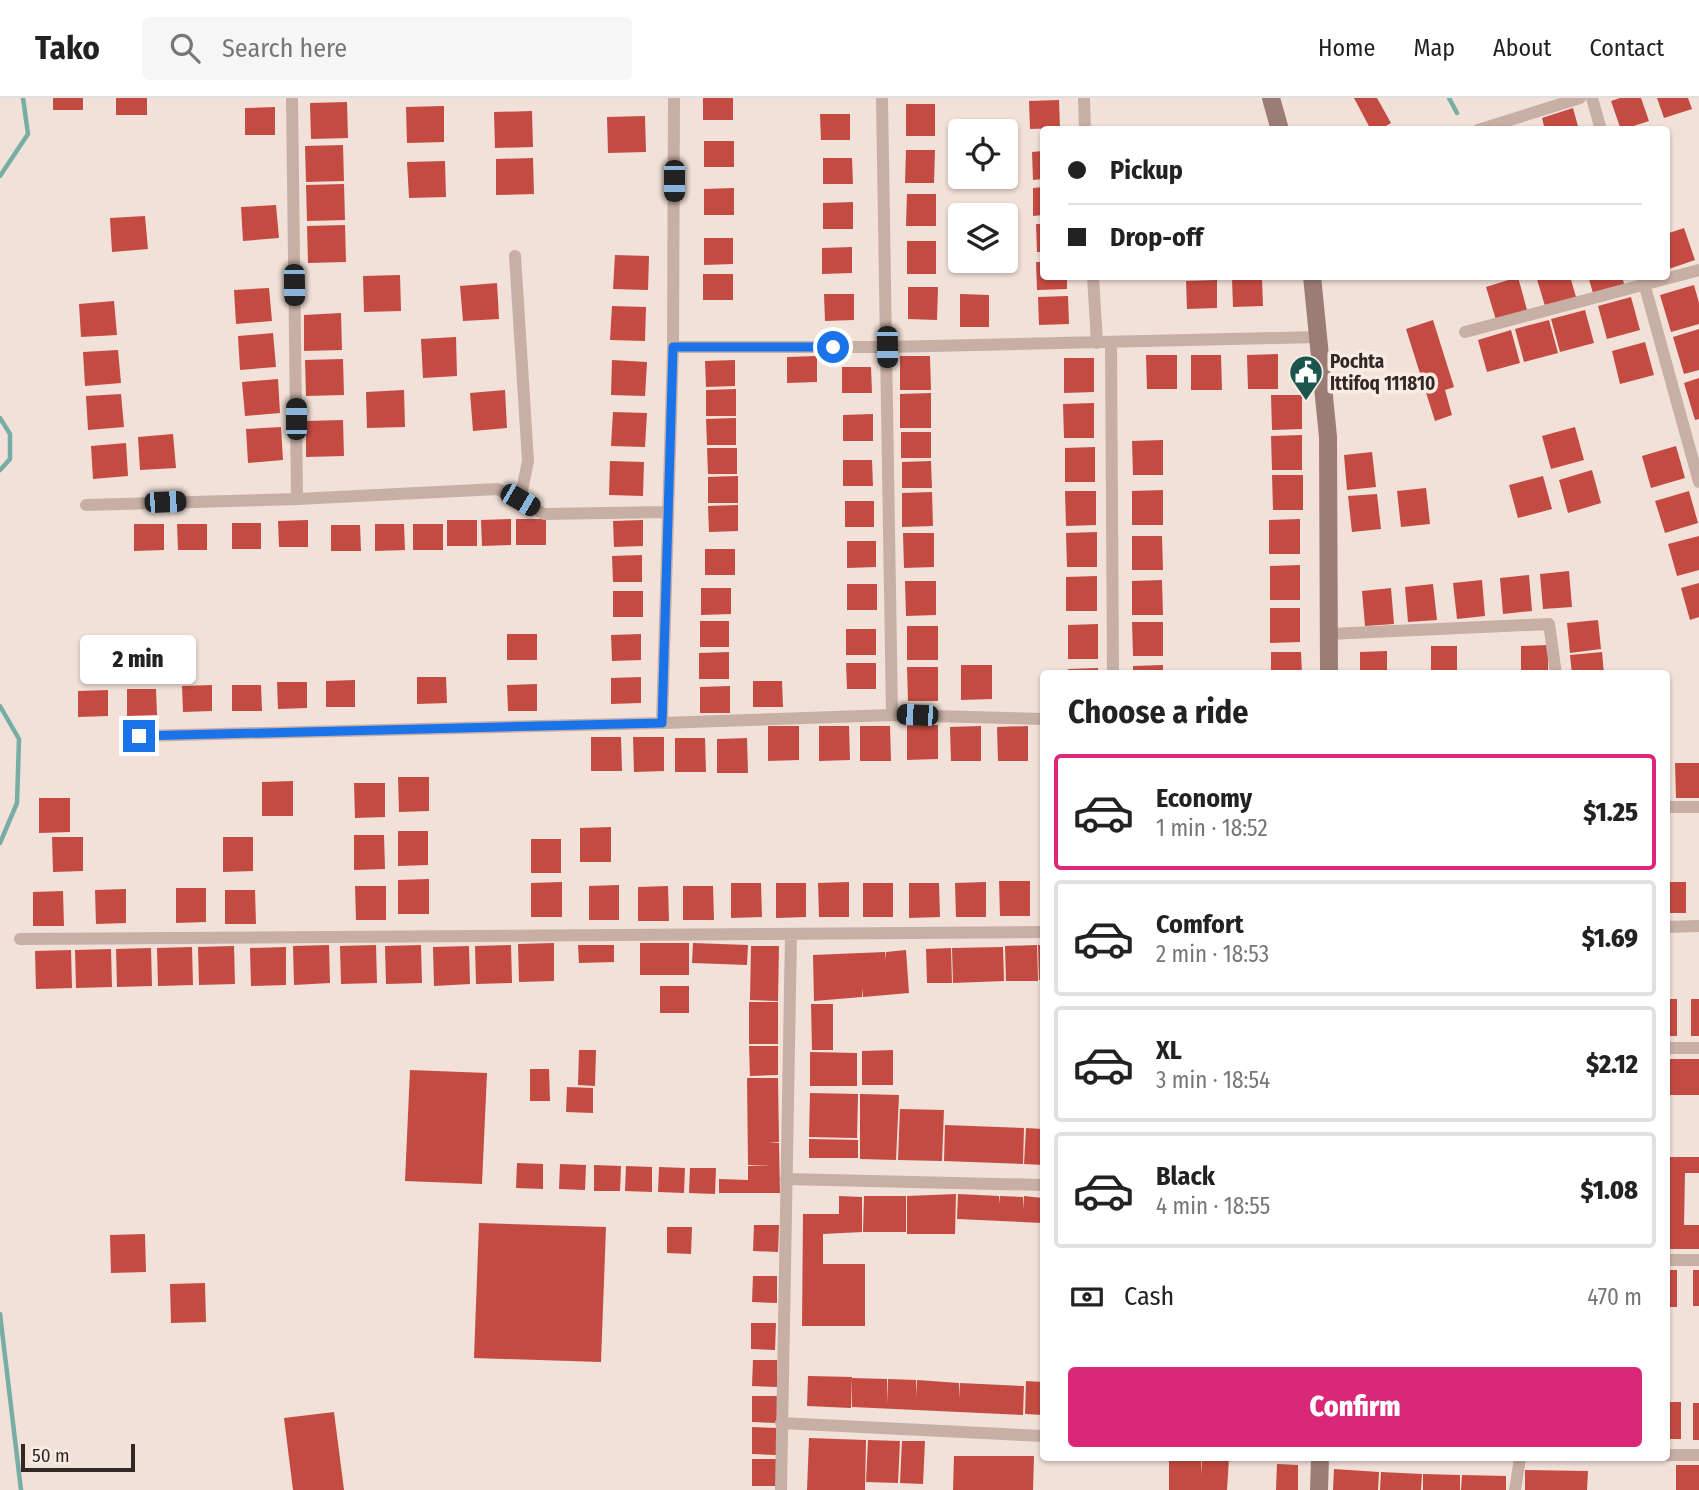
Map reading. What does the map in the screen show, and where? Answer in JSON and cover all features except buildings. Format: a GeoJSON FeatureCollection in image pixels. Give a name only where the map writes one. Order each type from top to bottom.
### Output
{"type":"FeatureCollection","features":[{"type":"Feature","properties":{"kind":"main road"},"geometry":{"type":"LineString","coordinates":[[1270,98],[1279,126]]}},
{"type":"Feature","properties":{"kind":"main road"},"geometry":{"type":"LineString","coordinates":[[1312,280],[1328,437],[1329,670]]}},
{"type":"Feature","properties":{"kind":"main road"},"geometry":{"type":"LineString","coordinates":[[1319,1490],[1320,1461]]}},
{"type":"Feature","properties":{"kind":"street"},"geometry":{"type":"LineString","coordinates":[[292,98],[296,499]]}},
{"type":"Feature","properties":{"kind":"street"},"geometry":{"type":"LineString","coordinates":[[662,723],[673,347],[674,98]]}},
{"type":"Feature","properties":{"kind":"street"},"geometry":{"type":"LineString","coordinates":[[882,98],[892,715]]}},
{"type":"Feature","properties":{"kind":"street"},"geometry":{"type":"LineString","coordinates":[[1084,98],[1085,126]]}},
{"type":"Feature","properties":{"kind":"street"},"geometry":{"type":"LineString","coordinates":[[1491,126],[1580,98]]}},
{"type":"Feature","properties":{"kind":"street"},"geometry":{"type":"LineString","coordinates":[[1592,98],[1600,126]]}},
{"type":"Feature","properties":{"kind":"street"},"geometry":{"type":"LineString","coordinates":[[515,256],[528,461],[520,500]]}},
{"type":"Feature","properties":{"kind":"street"},"geometry":{"type":"LineString","coordinates":[[1670,277],[1699,271]]}},
{"type":"Feature","properties":{"kind":"street"},"geometry":{"type":"LineString","coordinates":[[1093,280],[1097,343]]}},
{"type":"Feature","properties":{"kind":"street"},"geometry":{"type":"LineString","coordinates":[[1465,332],[1643,282],[1699,482]]}},
{"type":"Feature","properties":{"kind":"street"},"geometry":{"type":"LineString","coordinates":[[673,347],[887,347],[1319,337]]}},
{"type":"Feature","properties":{"kind":"street"},"geometry":{"type":"LineString","coordinates":[[1111,343],[1112,670]]}},
{"type":"Feature","properties":{"kind":"street"},"geometry":{"type":"LineString","coordinates":[[86,505],[296,499],[498,489],[544,514],[667,512]]}},
{"type":"Feature","properties":{"kind":"street"},"geometry":{"type":"LineString","coordinates":[[1329,634],[1549,624],[1555,670]]}},
{"type":"Feature","properties":{"kind":"street"},"geometry":{"type":"LineString","coordinates":[[139,736],[892,715],[1040,719]]}},
{"type":"Feature","properties":{"kind":"street"},"geometry":{"type":"LineString","coordinates":[[1670,807],[1699,807]]}},
{"type":"Feature","properties":{"kind":"street"},"geometry":{"type":"LineString","coordinates":[[1670,927],[1699,926]]}},
{"type":"Feature","properties":{"kind":"street"},"geometry":{"type":"LineString","coordinates":[[20,939],[1040,932]]}},
{"type":"Feature","properties":{"kind":"street"},"geometry":{"type":"LineString","coordinates":[[780,1490],[791,934]]}},
{"type":"Feature","properties":{"kind":"street"},"geometry":{"type":"LineString","coordinates":[[1670,1048],[1699,1048]]}},
{"type":"Feature","properties":{"kind":"street"},"geometry":{"type":"LineString","coordinates":[[786,1179],[1040,1185]]}},
{"type":"Feature","properties":{"kind":"street"},"geometry":{"type":"LineString","coordinates":[[1670,1260],[1699,1260]]}},
{"type":"Feature","properties":{"kind":"street"},"geometry":{"type":"LineString","coordinates":[[781,1423],[1040,1436]]}},
{"type":"Feature","properties":{"kind":"street"},"geometry":{"type":"LineString","coordinates":[[1670,1455],[1699,1455]]}},
{"type":"Feature","properties":{"kind":"street"},"geometry":{"type":"LineString","coordinates":[[1515,1490],[1520,1461]]}},
{"type":"Feature","properties":{"kind":"waterway"},"geometry":{"type":"LineString","coordinates":[[0,176],[28,134],[23,98]]}},
{"type":"Feature","properties":{"kind":"waterway"},"geometry":{"type":"LineString","coordinates":[[1449,98],[1457,113]]}},
{"type":"Feature","properties":{"kind":"waterway"},"geometry":{"type":"LineString","coordinates":[[0,418],[10,434],[10,459],[0,470]]}},
{"type":"Feature","properties":{"kind":"waterway"},"geometry":{"type":"LineString","coordinates":[[0,706],[19,739],[17,803],[0,843]]}},
{"type":"Feature","properties":{"kind":"waterway"},"geometry":{"type":"LineString","coordinates":[[0,1314],[21,1490]]}},
{"type":"Feature","properties":{"kind":"place","name":"Pochta Ittifoq 111810"},"geometry":{"type":"Point","coordinates":[1306,402]}},
{"type":"Feature","properties":{"kind":"route"},"geometry":{"type":"LineString","coordinates":[[139,736],[662,723],[673,347],[833,347]]}}]}
